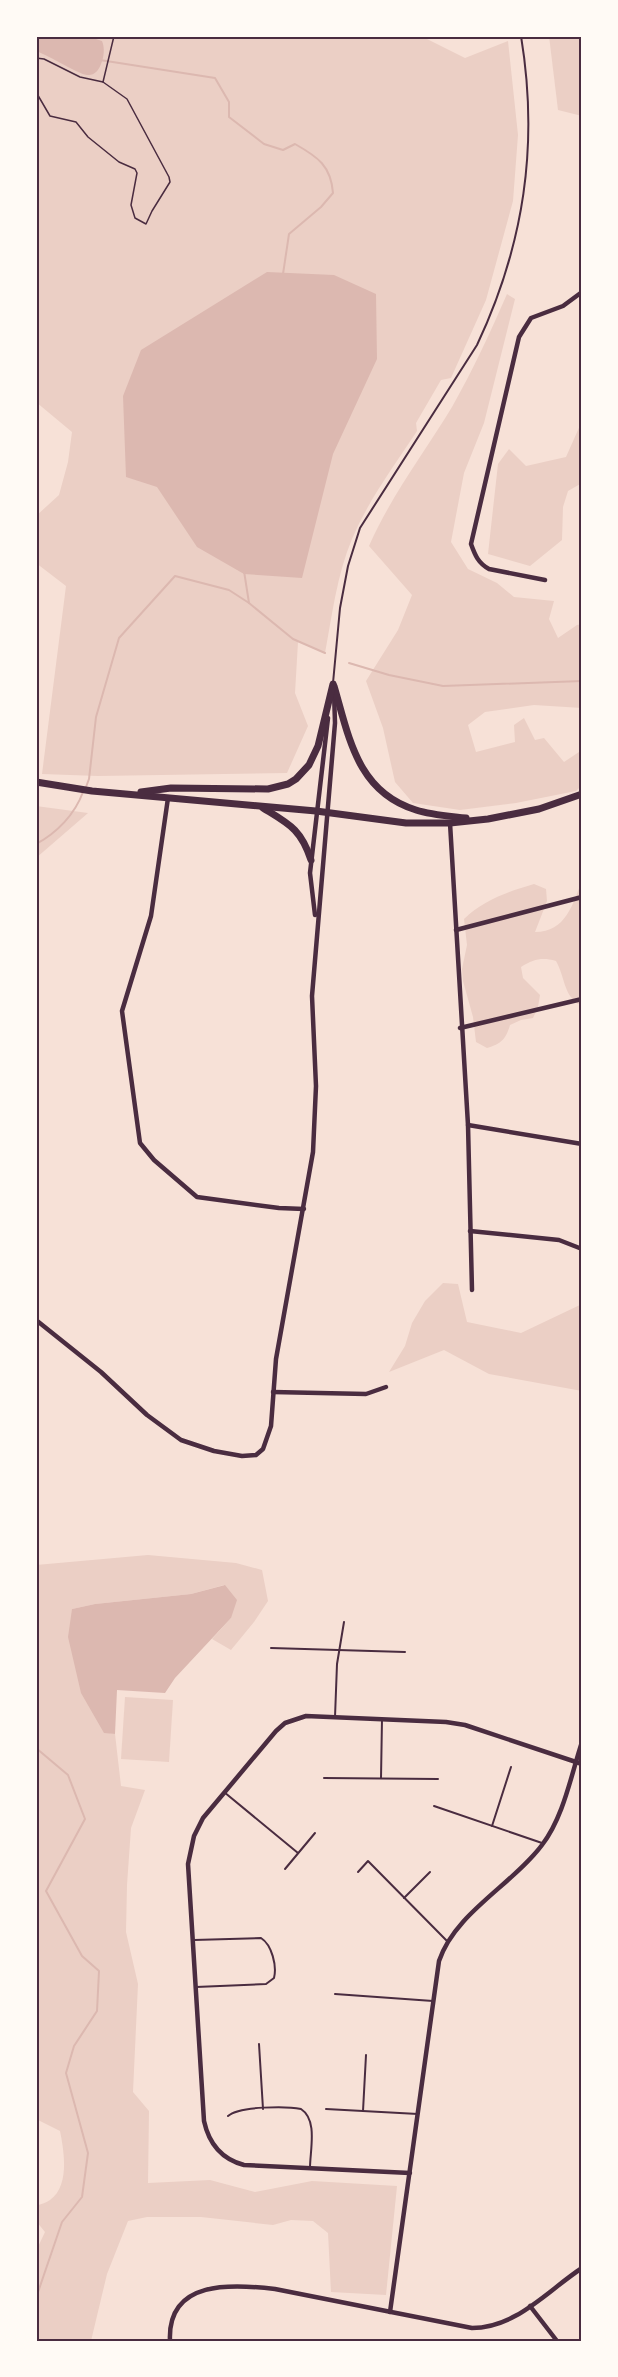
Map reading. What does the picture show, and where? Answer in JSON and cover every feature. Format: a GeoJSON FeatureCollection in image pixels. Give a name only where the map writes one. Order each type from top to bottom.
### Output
{"type":"FeatureCollection","features":[{"type":"Feature","properties":{"kind":"main road"},"geometry":{"type":"LineString","coordinates":[[129,794],[171,788],[268,789],[288,784],[297,779],[309,765],[318,746],[333,684]]}},
{"type":"Feature","properties":{"kind":"main road"},"geometry":{"type":"LineString","coordinates":[[333,684],[345,730],[356,757],[373,783],[383,793],[402,805],[418,811],[479,820]]}},
{"type":"Feature","properties":{"kind":"main road"},"geometry":{"type":"LineString","coordinates":[[36,782],[92,791],[327,813],[395,822],[450,823],[479,820],[539,809],[582,794]]}},
{"type":"Feature","properties":{"kind":"main road"},"geometry":{"type":"LineString","coordinates":[[261,807],[292,827],[305,842],[311,860]]}},
{"type":"Feature","properties":{"kind":"street"},"geometry":{"type":"LineString","coordinates":[[545,580],[482,565],[475,556],[471,544],[519,337],[531,318],[563,306],[582,292]]}},
{"type":"Feature","properties":{"kind":"street"},"geometry":{"type":"LineString","coordinates":[[316,926],[310,873],[333,684]]}},
{"type":"Feature","properties":{"kind":"street"},"geometry":{"type":"LineString","coordinates":[[36,1320],[101,1372],[157,1423],[181,1440],[199,1447],[242,1456],[256,1455],[263,1449],[271,1426],[276,1359],[313,1152],[316,1086],[312,996],[316,926],[335,723],[333,684]]}},
{"type":"Feature","properties":{"kind":"street"},"geometry":{"type":"LineString","coordinates":[[168,798],[151,916],[122,1011],[140,1143],[154,1160],[197,1197],[304,1209]]}},
{"type":"Feature","properties":{"kind":"street"},"geometry":{"type":"LineString","coordinates":[[450,823],[460,1028],[468,1125],[472,1290]]}},
{"type":"Feature","properties":{"kind":"street"},"geometry":{"type":"LineString","coordinates":[[456,930],[582,897]]}},
{"type":"Feature","properties":{"kind":"street"},"geometry":{"type":"LineString","coordinates":[[460,1028],[582,999]]}},
{"type":"Feature","properties":{"kind":"street"},"geometry":{"type":"LineString","coordinates":[[468,1125],[582,1144]]}},
{"type":"Feature","properties":{"kind":"street"},"geometry":{"type":"LineString","coordinates":[[470,1231],[559,1240],[582,1249]]}},
{"type":"Feature","properties":{"kind":"street"},"geometry":{"type":"LineString","coordinates":[[273,1392],[366,1394],[386,1388]]}},
{"type":"Feature","properties":{"kind":"street"},"geometry":{"type":"LineString","coordinates":[[410,2173],[244,2165],[226,2157],[211,2143],[204,2121],[188,1864],[190,1849],[202,1818],[276,1731],[285,1723],[306,1716],[465,1725],[582,1764]]}},
{"type":"Feature","properties":{"kind":"street"},"geometry":{"type":"LineString","coordinates":[[390,2312],[439,1961],[447,1941],[544,1844],[557,1818],[582,1742]]}},
{"type":"Feature","properties":{"kind":"street"},"geometry":{"type":"LineString","coordinates":[[170,2341],[172,2319],[182,2302],[199,2290],[228,2286],[276,2289],[472,2328],[484,2328],[506,2322],[582,2268]]}},
{"type":"Feature","properties":{"kind":"street"},"geometry":{"type":"LineString","coordinates":[[530,2306],[557,2341]]}},
{"type":"Feature","properties":{"kind":"lane"},"geometry":{"type":"LineString","coordinates":[[333,684],[340,608],[352,548],[360,528],[477,345],[497,299],[509,261],[518,223],[528,154],[529,87],[521,36]]}},
{"type":"Feature","properties":{"kind":"lane"},"geometry":{"type":"LineString","coordinates":[[335,1717],[338,1650],[344,1622]]}},
{"type":"Feature","properties":{"kind":"lane"},"geometry":{"type":"LineString","coordinates":[[271,1648],[405,1652]]}},
{"type":"Feature","properties":{"kind":"lane"},"geometry":{"type":"LineString","coordinates":[[381,1778],[382,1719]]}},
{"type":"Feature","properties":{"kind":"lane"},"geometry":{"type":"LineString","coordinates":[[492,1826],[511,1767]]}},
{"type":"Feature","properties":{"kind":"lane"},"geometry":{"type":"LineString","coordinates":[[324,1778],[438,1779]]}},
{"type":"Feature","properties":{"kind":"lane"},"geometry":{"type":"LineString","coordinates":[[224,1792],[298,1853]]}},
{"type":"Feature","properties":{"kind":"lane"},"geometry":{"type":"LineString","coordinates":[[434,1806],[544,1844]]}},
{"type":"Feature","properties":{"kind":"lane"},"geometry":{"type":"LineString","coordinates":[[285,1869],[315,1833]]}},
{"type":"Feature","properties":{"kind":"lane"},"geometry":{"type":"LineString","coordinates":[[358,1872],[368,1861],[447,1941]]}},
{"type":"Feature","properties":{"kind":"lane"},"geometry":{"type":"LineString","coordinates":[[404,1898],[430,1872]]}},
{"type":"Feature","properties":{"kind":"lane"},"geometry":{"type":"LineString","coordinates":[[193,1940],[261,1938],[269,1945],[275,1970],[274,1978],[266,1984],[196,1987]]}},
{"type":"Feature","properties":{"kind":"lane"},"geometry":{"type":"LineString","coordinates":[[335,1994],[433,2001]]}},
{"type":"Feature","properties":{"kind":"lane"},"geometry":{"type":"LineString","coordinates":[[259,2044],[263,2109]]}},
{"type":"Feature","properties":{"kind":"lane"},"geometry":{"type":"LineString","coordinates":[[363,2111],[366,2055]]}},
{"type":"Feature","properties":{"kind":"lane"},"geometry":{"type":"LineString","coordinates":[[228,2116],[234,2111],[263,2109],[295,2108],[306,2112],[311,2122],[310,2168]]}},
{"type":"Feature","properties":{"kind":"lane"},"geometry":{"type":"LineString","coordinates":[[326,2109],[418,2114]]}},
{"type":"Feature","properties":{"kind":"path"},"geometry":{"type":"LineString","coordinates":[[103,82],[114,36]]}},
{"type":"Feature","properties":{"kind":"path"},"geometry":{"type":"LineString","coordinates":[[36,58],[44,59],[80,77],[103,82],[128,99],[170,177],[170,182],[152,211],[147,224],[135,218],[131,205],[137,173],[135,169],[119,162],[88,136],[76,122],[50,116],[36,92]]}},
{"type":"Feature","properties":{"kind":"shaded area"},"geometry":{"type":"Polygon","coordinates":[[[36,36],[421,36],[465,58],[508,41],[518,135],[513,201],[486,300],[451,378],[441,380],[416,423],[417,431],[358,525],[339,581],[325,653],[298,642],[295,693],[308,726],[287,773],[98,776],[42,774],[66,586],[36,563],[36,516],[59,495],[68,462],[72,432],[36,402],[36,36]]]}},
{"type":"Feature","properties":{"kind":"shaded area"},"geometry":{"type":"Polygon","coordinates":[[[36,36],[87,36],[102,41],[104,52],[100,66],[92,75],[77,72],[36,51],[36,36]]]}},
{"type":"Feature","properties":{"kind":"shaded area"},"geometry":{"type":"Polygon","coordinates":[[[549,36],[582,36],[582,116],[558,110],[549,36]]]}},
{"type":"Feature","properties":{"kind":"shaded area"},"geometry":{"type":"Polygon","coordinates":[[[267,272],[334,275],[376,294],[377,359],[333,454],[302,578],[244,574],[197,547],[157,487],[126,477],[123,396],[141,350],[267,272]]]}},
{"type":"Feature","properties":{"kind":"shaded area"},"geometry":{"type":"Polygon","coordinates":[[[507,294],[515,299],[484,423],[464,473],[451,542],[468,569],[497,583],[514,597],[554,601],[549,619],[558,638],[582,624],[582,708],[534,705],[485,712],[468,725],[476,752],[515,742],[514,725],[524,718],[535,740],[544,738],[564,762],[582,750],[582,785],[576,791],[516,803],[460,810],[413,803],[395,782],[383,728],[366,681],[398,630],[412,595],[369,546],[398,492],[460,393],[507,294]]]}},
{"type":"Feature","properties":{"kind":"shaded area"},"geometry":{"type":"Polygon","coordinates":[[[582,421],[582,483],[568,491],[563,507],[562,540],[530,566],[488,554],[498,464],[509,449],[526,466],[566,457],[582,421]]]}},
{"type":"Feature","properties":{"kind":"shaded area"},"geometry":{"type":"Polygon","coordinates":[[[36,806],[88,813],[36,858],[36,806]]]}},
{"type":"Feature","properties":{"kind":"shaded area"},"geometry":{"type":"Polygon","coordinates":[[[582,880],[582,1002],[578,1004],[573,1000],[556,961],[542,959],[534,961],[521,967],[523,978],[540,995],[533,1018],[510,1025],[502,1040],[492,1046],[487,1048],[476,1042],[473,1017],[463,981],[462,969],[467,945],[464,919],[488,901],[534,884],[546,889],[547,901],[535,932],[546,931],[561,922],[567,915],[582,880]]]}},
{"type":"Feature","properties":{"kind":"shaded area"},"geometry":{"type":"Polygon","coordinates":[[[443,1283],[458,1284],[467,1322],[521,1333],[582,1304],[582,1391],[489,1374],[444,1350],[389,1372],[405,1346],[412,1323],[425,1301],[443,1283]]]}},
{"type":"Feature","properties":{"kind":"shaded area"},"geometry":{"type":"Polygon","coordinates":[[[148,1555],[236,1563],[262,1570],[268,1601],[231,1650],[212,1639],[231,1618],[224,1585],[191,1594],[95,1604],[72,1609],[104,1732],[115,1734],[121,1786],[145,1790],[131,1828],[126,1932],[138,1984],[133,2092],[149,2111],[148,2183],[210,2180],[255,2192],[312,2181],[397,2186],[386,2295],[331,2292],[328,2233],[313,2221],[291,2220],[273,2225],[201,2217],[147,2217],[128,2221],[107,2274],[91,2341],[36,2341],[36,2251],[45,2232],[36,2221],[36,2206],[48,2201],[56,2194],[61,2186],[64,2168],[60,2131],[36,2119],[38,1957],[36,1951],[36,1565],[148,1555]]]}},
{"type":"Feature","properties":{"kind":"shaded area"},"geometry":{"type":"Polygon","coordinates":[[[225,1585],[237,1600],[231,1618],[175,1678],[165,1693],[117,1690],[115,1734],[104,1733],[81,1693],[68,1637],[72,1609],[95,1604],[191,1594],[225,1585]]]}},
{"type":"Feature","properties":{"kind":"shaded area"},"geometry":{"type":"Polygon","coordinates":[[[125,1697],[173,1700],[169,1762],[121,1759],[125,1697]]]}},
{"type":"Feature","properties":{"kind":"waterway"},"geometry":{"type":"LineString","coordinates":[[100,60],[215,78],[229,102],[229,117],[264,144],[283,150],[295,144],[322,163],[332,184],[333,193],[321,207],[289,234],[283,274]]}},
{"type":"Feature","properties":{"kind":"waterway"},"geometry":{"type":"LineString","coordinates":[[244,571],[249,603]]}},
{"type":"Feature","properties":{"kind":"waterway"},"geometry":{"type":"LineString","coordinates":[[86,787],[89,779],[96,717],[119,638],[175,576],[229,590],[249,603],[293,639],[325,653]]}},
{"type":"Feature","properties":{"kind":"waterway"},"geometry":{"type":"LineString","coordinates":[[349,663],[389,675],[443,686],[582,681]]}},
{"type":"Feature","properties":{"kind":"waterway"},"geometry":{"type":"LineString","coordinates":[[36,844],[64,822],[75,808],[83,792]]}},
{"type":"Feature","properties":{"kind":"waterway"},"geometry":{"type":"LineString","coordinates":[[36,1748],[68,1775],[85,1819],[46,1891],[82,1956],[99,1971],[97,2011],[74,2046],[66,2073],[88,2153],[82,2197],[62,2222],[36,2298]]}}]}
